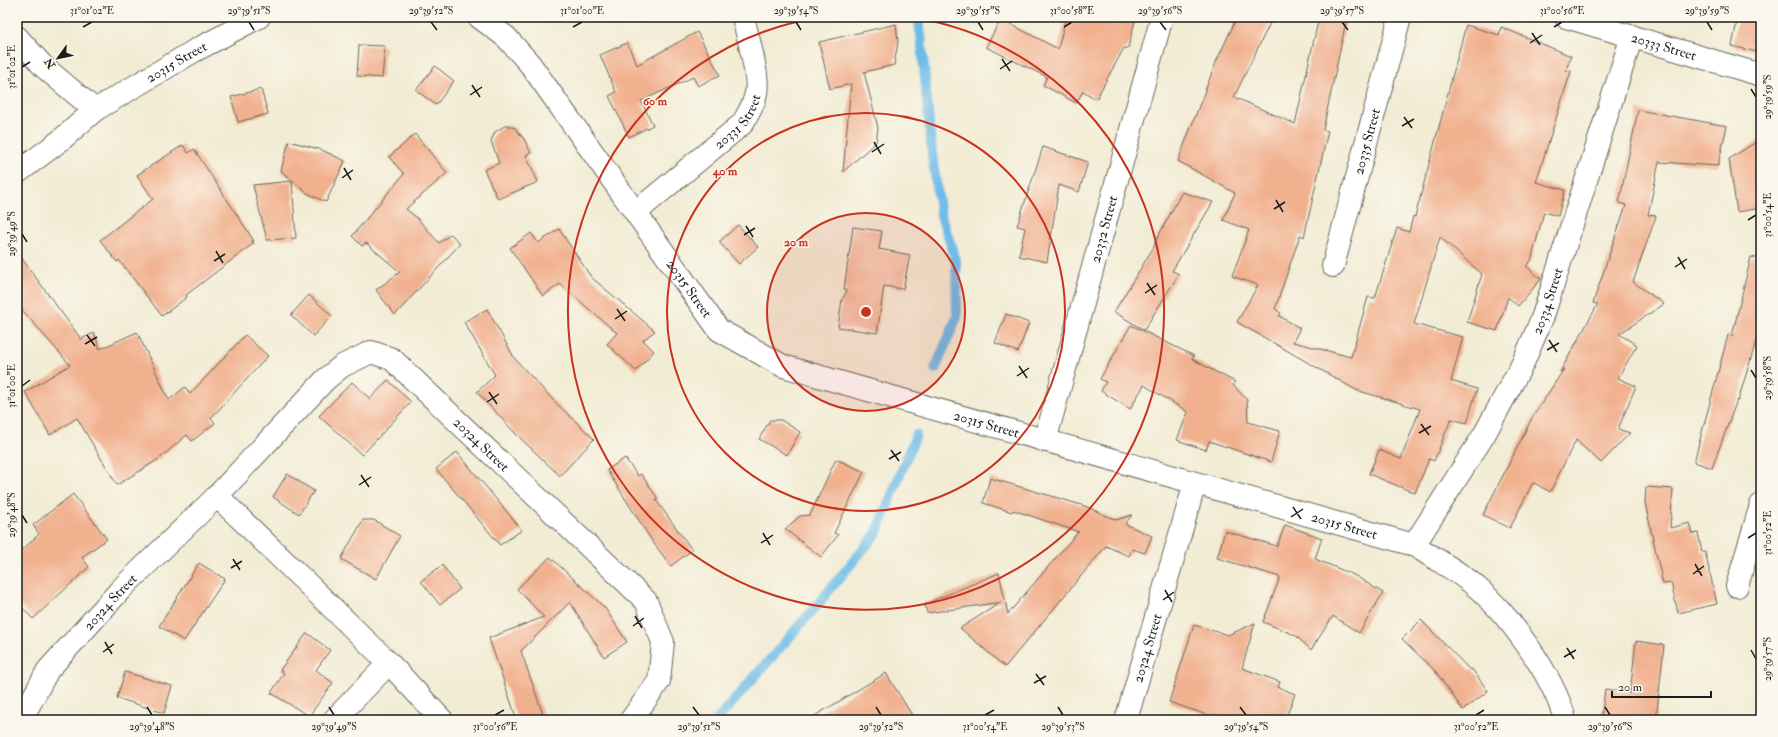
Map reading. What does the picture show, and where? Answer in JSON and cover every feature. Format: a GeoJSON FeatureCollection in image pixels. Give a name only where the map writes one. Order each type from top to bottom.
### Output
{"type":"FeatureCollection","features":[{"type":"Feature","properties":{"kind":"street","name":"20315 Street"},"geometry":{"type":"LineString","coordinates":[[17,173],[61,140],[95,110],[194,51],[259,17]]}},
{"type":"Feature","properties":{"kind":"street","name":"20315 Street"},"geometry":{"type":"LineString","coordinates":[[479,17],[506,38],[530,64],[718,330],[776,363],[790,368],[1414,545],[1473,584],[1503,615],[1535,655],[1562,708],[1565,720]]}},
{"type":"Feature","properties":{"kind":"street","name":"20331 Street"},"geometry":{"type":"LineString","coordinates":[[636,212],[742,124],[753,106],[757,92],[754,66],[743,17]]}},
{"type":"Feature","properties":{"kind":"street","name":"20332 Street"},"geometry":{"type":"LineString","coordinates":[[1045,441],[1162,17]]}},
{"type":"Feature","properties":{"kind":"street","name":"20335 Street"},"geometry":{"type":"LineString","coordinates":[[1333,266],[1400,17]]}},
{"type":"Feature","properties":{"kind":"street","name":"20333 Street"},"geometry":{"type":"LineString","coordinates":[[1566,17],[1761,74]]}},
{"type":"Feature","properties":{"kind":"street","name":"20334 Street"},"geometry":{"type":"LineString","coordinates":[[1414,545],[1484,435],[1523,363],[1543,316],[1632,36]]}},
{"type":"Feature","properties":{"kind":"street"},"geometry":{"type":"LineString","coordinates":[[17,37],[44,66],[95,110]]}},
{"type":"Feature","properties":{"kind":"street","name":"20324 Street"},"geometry":{"type":"LineString","coordinates":[[21,720],[48,670],[122,588],[216,496],[324,380],[342,366],[371,352],[392,359],[646,600],[663,642],[659,681],[631,720]]}},
{"type":"Feature","properties":{"kind":"street","name":"20324 Street"},"geometry":{"type":"LineString","coordinates":[[1126,720],[1195,483]]}},
{"type":"Feature","properties":{"kind":"street"},"geometry":{"type":"LineString","coordinates":[[216,496],[389,663],[442,720]]}},
{"type":"Feature","properties":{"kind":"street"},"geometry":{"type":"LineString","coordinates":[[1737,586],[1761,505]]}},
{"type":"Feature","properties":{"kind":"street"},"geometry":{"type":"LineString","coordinates":[[334,720],[389,663]]}},
{"type":"Feature","properties":{"kind":"building"},"geometry":{"type":"Polygon","coordinates":[[[1066,17],[1136,17],[1128,48],[1124,48],[1096,99],[1083,91],[1076,103],[1043,85],[1047,77],[986,47],[1001,19],[1058,49],[1066,17]]]}},
{"type":"Feature","properties":{"kind":"building"},"geometry":{"type":"Polygon","coordinates":[[[1237,17],[1273,17],[1234,97],[1295,124],[1319,17],[1347,17],[1323,130],[1328,131],[1304,237],[1300,235],[1275,309],[1281,313],[1279,316],[1300,328],[1293,342],[1351,357],[1368,297],[1375,298],[1397,228],[1409,232],[1413,216],[1415,217],[1466,25],[1499,35],[1501,27],[1571,56],[1566,70],[1571,71],[1536,182],[1565,190],[1558,216],[1544,212],[1531,261],[1526,266],[1541,279],[1518,306],[1508,297],[1497,331],[1467,322],[1482,274],[1440,237],[1414,324],[1463,337],[1451,381],[1477,389],[1467,423],[1451,419],[1434,461],[1429,459],[1415,493],[1369,474],[1379,450],[1401,459],[1420,409],[1356,390],[1237,322],[1258,285],[1232,276],[1249,230],[1223,220],[1235,193],[1178,161],[1216,62],[1237,17]]]}},
{"type":"Feature","properties":{"kind":"building"},"geometry":{"type":"Polygon","coordinates":[[[1738,17],[1761,17],[1761,53],[1732,46],[1738,17]]]}},
{"type":"Feature","properties":{"kind":"building"},"geometry":{"type":"Polygon","coordinates":[[[896,24],[898,42],[894,65],[864,72],[878,128],[876,142],[843,172],[851,84],[830,89],[819,42],[896,24]]]}},
{"type":"Feature","properties":{"kind":"building"},"geometry":{"type":"Polygon","coordinates":[[[697,32],[720,75],[698,86],[693,77],[641,101],[653,125],[629,137],[609,96],[616,92],[600,55],[627,43],[637,65],[697,32]]]}},
{"type":"Feature","properties":{"kind":"building"},"geometry":{"type":"Polygon","coordinates":[[[359,45],[385,46],[382,78],[357,76],[359,45]]]}},
{"type":"Feature","properties":{"kind":"building"},"geometry":{"type":"Polygon","coordinates":[[[435,66],[454,81],[436,105],[416,90],[435,66]]]}},
{"type":"Feature","properties":{"kind":"building"},"geometry":{"type":"Polygon","coordinates":[[[261,89],[268,114],[238,122],[231,97],[261,89]]]}},
{"type":"Feature","properties":{"kind":"building"},"geometry":{"type":"Polygon","coordinates":[[[1638,110],[1727,126],[1718,166],[1659,162],[1648,215],[1656,216],[1633,282],[1664,304],[1619,334],[1637,345],[1618,378],[1636,386],[1618,429],[1630,433],[1601,463],[1576,440],[1550,492],[1534,483],[1532,484],[1510,528],[1483,515],[1532,418],[1564,369],[1560,372],[1598,304],[1593,303],[1626,205],[1619,203],[1638,110]]]}},
{"type":"Feature","properties":{"kind":"building"},"geometry":{"type":"Polygon","coordinates":[[[506,125],[515,128],[524,139],[531,153],[526,155],[538,182],[498,199],[484,170],[499,163],[491,141],[495,132],[506,125]]]}},
{"type":"Feature","properties":{"kind":"building"},"geometry":{"type":"Polygon","coordinates":[[[415,134],[447,173],[406,209],[417,218],[439,243],[451,234],[460,244],[395,315],[376,290],[400,272],[366,243],[362,246],[352,236],[404,174],[389,157],[415,134]]]}},
{"type":"Feature","properties":{"kind":"building"},"geometry":{"type":"Polygon","coordinates":[[[1761,139],[1761,208],[1737,212],[1729,159],[1761,139]]]}},
{"type":"Feature","properties":{"kind":"building"},"geometry":{"type":"Polygon","coordinates":[[[289,141],[322,150],[345,161],[326,202],[307,193],[281,171],[289,141]]]}},
{"type":"Feature","properties":{"kind":"building"},"geometry":{"type":"Polygon","coordinates":[[[183,145],[188,153],[194,149],[254,241],[251,241],[254,243],[186,295],[187,297],[162,316],[119,260],[117,262],[100,240],[153,199],[137,175],[183,145]]]}},
{"type":"Feature","properties":{"kind":"building"},"geometry":{"type":"Polygon","coordinates":[[[1043,147],[1088,162],[1079,192],[1059,185],[1047,262],[1019,256],[1025,228],[1017,226],[1043,147]]]}},
{"type":"Feature","properties":{"kind":"building"},"geometry":{"type":"Polygon","coordinates":[[[292,181],[296,238],[267,240],[253,185],[292,181]]]}},
{"type":"Feature","properties":{"kind":"building"},"geometry":{"type":"Polygon","coordinates":[[[1182,192],[1213,202],[1172,271],[1179,274],[1144,330],[1114,312],[1155,245],[1154,244],[1182,192]]]}},
{"type":"Feature","properties":{"kind":"building"},"geometry":{"type":"Polygon","coordinates":[[[738,225],[758,247],[739,264],[719,242],[738,225]]]}},
{"type":"Feature","properties":{"kind":"building"},"geometry":{"type":"Polygon","coordinates":[[[853,227],[882,231],[879,249],[910,255],[903,289],[884,286],[877,333],[838,327],[842,299],[847,291],[844,289],[853,227]]]}},
{"type":"Feature","properties":{"kind":"building"},"geometry":{"type":"Polygon","coordinates":[[[559,229],[591,277],[655,331],[643,340],[654,351],[636,371],[607,344],[617,333],[560,284],[543,296],[510,248],[531,233],[538,243],[559,229]]]}},
{"type":"Feature","properties":{"kind":"building"},"geometry":{"type":"Polygon","coordinates":[[[17,252],[81,339],[94,333],[100,349],[137,332],[169,400],[185,387],[190,394],[245,335],[268,356],[211,418],[215,423],[192,441],[187,435],[159,459],[117,485],[77,418],[50,435],[25,392],[70,365],[17,304],[17,252]]]}},
{"type":"Feature","properties":{"kind":"building"},"geometry":{"type":"Polygon","coordinates":[[[1751,257],[1761,259],[1761,325],[1738,401],[1737,400],[1712,468],[1694,462],[1728,335],[1732,336],[1751,257]]]}},
{"type":"Feature","properties":{"kind":"building"},"geometry":{"type":"Polygon","coordinates":[[[309,295],[332,316],[313,336],[291,315],[309,295]]]}},
{"type":"Feature","properties":{"kind":"building"},"geometry":{"type":"Polygon","coordinates":[[[487,309],[515,359],[555,402],[594,439],[560,476],[515,433],[477,392],[495,375],[464,322],[487,309]]]}},
{"type":"Feature","properties":{"kind":"building"},"geometry":{"type":"Polygon","coordinates":[[[1006,314],[1029,323],[1018,352],[995,343],[1006,314]]]}},
{"type":"Feature","properties":{"kind":"building"},"geometry":{"type":"Polygon","coordinates":[[[1131,325],[1194,356],[1192,359],[1235,382],[1233,385],[1247,400],[1248,422],[1280,431],[1271,462],[1209,441],[1206,450],[1177,440],[1188,412],[1144,385],[1130,409],[1101,391],[1106,382],[1100,379],[1131,325]]]}},
{"type":"Feature","properties":{"kind":"building"},"geometry":{"type":"Polygon","coordinates":[[[388,380],[411,402],[362,455],[319,416],[352,382],[370,399],[388,380]]]}},
{"type":"Feature","properties":{"kind":"building"},"geometry":{"type":"Polygon","coordinates":[[[770,420],[781,420],[800,432],[787,455],[759,439],[770,420]]]}},
{"type":"Feature","properties":{"kind":"building"},"geometry":{"type":"Polygon","coordinates":[[[457,452],[522,530],[500,545],[436,469],[457,452]]]}},
{"type":"Feature","properties":{"kind":"building"},"geometry":{"type":"Polygon","coordinates":[[[625,458],[638,476],[641,474],[658,499],[656,500],[692,550],[671,566],[652,541],[607,470],[625,458]]]}},
{"type":"Feature","properties":{"kind":"building"},"geometry":{"type":"Polygon","coordinates":[[[836,459],[864,472],[834,533],[838,535],[821,557],[785,529],[800,516],[810,515],[836,459]]]}},
{"type":"Feature","properties":{"kind":"building"},"geometry":{"type":"Polygon","coordinates":[[[287,474],[314,491],[299,514],[273,497],[287,474]]]}},
{"type":"Feature","properties":{"kind":"building"},"geometry":{"type":"Polygon","coordinates":[[[990,478],[1085,506],[1116,520],[1132,515],[1125,524],[1152,536],[1145,553],[1132,549],[1129,556],[1106,546],[1005,667],[960,628],[1002,602],[927,613],[925,604],[999,573],[1008,614],[1076,533],[1079,532],[1013,510],[1012,512],[983,503],[990,478]]]}},
{"type":"Feature","properties":{"kind":"building"},"geometry":{"type":"Polygon","coordinates":[[[1646,487],[1673,489],[1670,528],[1690,523],[1693,534],[1698,533],[1702,552],[1705,552],[1717,604],[1678,613],[1671,583],[1663,584],[1645,503],[1646,487]]]}},
{"type":"Feature","properties":{"kind":"building"},"geometry":{"type":"Polygon","coordinates":[[[73,494],[107,539],[82,557],[89,567],[33,619],[17,602],[17,555],[39,534],[33,525],[73,494]]]}},
{"type":"Feature","properties":{"kind":"building"},"geometry":{"type":"Polygon","coordinates":[[[363,520],[374,520],[400,536],[376,579],[341,559],[363,520]]]}},
{"type":"Feature","properties":{"kind":"building"},"geometry":{"type":"Polygon","coordinates":[[[1285,525],[1322,538],[1315,559],[1354,575],[1383,593],[1359,633],[1333,616],[1311,650],[1295,635],[1263,622],[1280,577],[1217,558],[1225,531],[1277,546],[1285,525]]]}},
{"type":"Feature","properties":{"kind":"building"},"geometry":{"type":"Polygon","coordinates":[[[550,557],[605,608],[627,642],[604,657],[570,602],[521,651],[545,720],[517,720],[489,638],[544,617],[517,589],[550,557]]]}},
{"type":"Feature","properties":{"kind":"building"},"geometry":{"type":"Polygon","coordinates":[[[199,563],[225,579],[184,641],[159,626],[199,563]]]}},
{"type":"Feature","properties":{"kind":"building"},"geometry":{"type":"Polygon","coordinates":[[[442,565],[460,589],[440,605],[421,581],[442,565]]]}},
{"type":"Feature","properties":{"kind":"building"},"geometry":{"type":"Polygon","coordinates":[[[1421,620],[1470,670],[1472,669],[1488,691],[1463,710],[1436,672],[1402,639],[1421,620]]]}},
{"type":"Feature","properties":{"kind":"building"},"geometry":{"type":"Polygon","coordinates":[[[1255,623],[1242,668],[1280,682],[1278,687],[1295,694],[1285,720],[1222,720],[1169,702],[1194,625],[1228,635],[1255,623]]]}},
{"type":"Feature","properties":{"kind":"building"},"geometry":{"type":"Polygon","coordinates":[[[307,633],[330,650],[316,670],[333,683],[309,716],[271,693],[284,673],[280,670],[307,633]]]}},
{"type":"Feature","properties":{"kind":"building"},"geometry":{"type":"Polygon","coordinates":[[[1636,641],[1664,645],[1656,720],[1601,720],[1605,689],[1630,693],[1636,641]]]}},
{"type":"Feature","properties":{"kind":"building"},"geometry":{"type":"Polygon","coordinates":[[[125,672],[172,686],[164,713],[117,698],[125,672]]]}},
{"type":"Feature","properties":{"kind":"building"},"geometry":{"type":"Polygon","coordinates":[[[886,673],[915,720],[808,720],[886,673]]]}},
{"type":"Feature","properties":{"kind":"waterway"},"geometry":{"type":"LineString","coordinates":[[918,17],[932,155],[941,216],[956,260],[957,317],[935,369]]}},
{"type":"Feature","properties":{"kind":"waterway"},"geometry":{"type":"LineString","coordinates":[[717,720],[806,618],[876,534],[916,435]]}}]}
